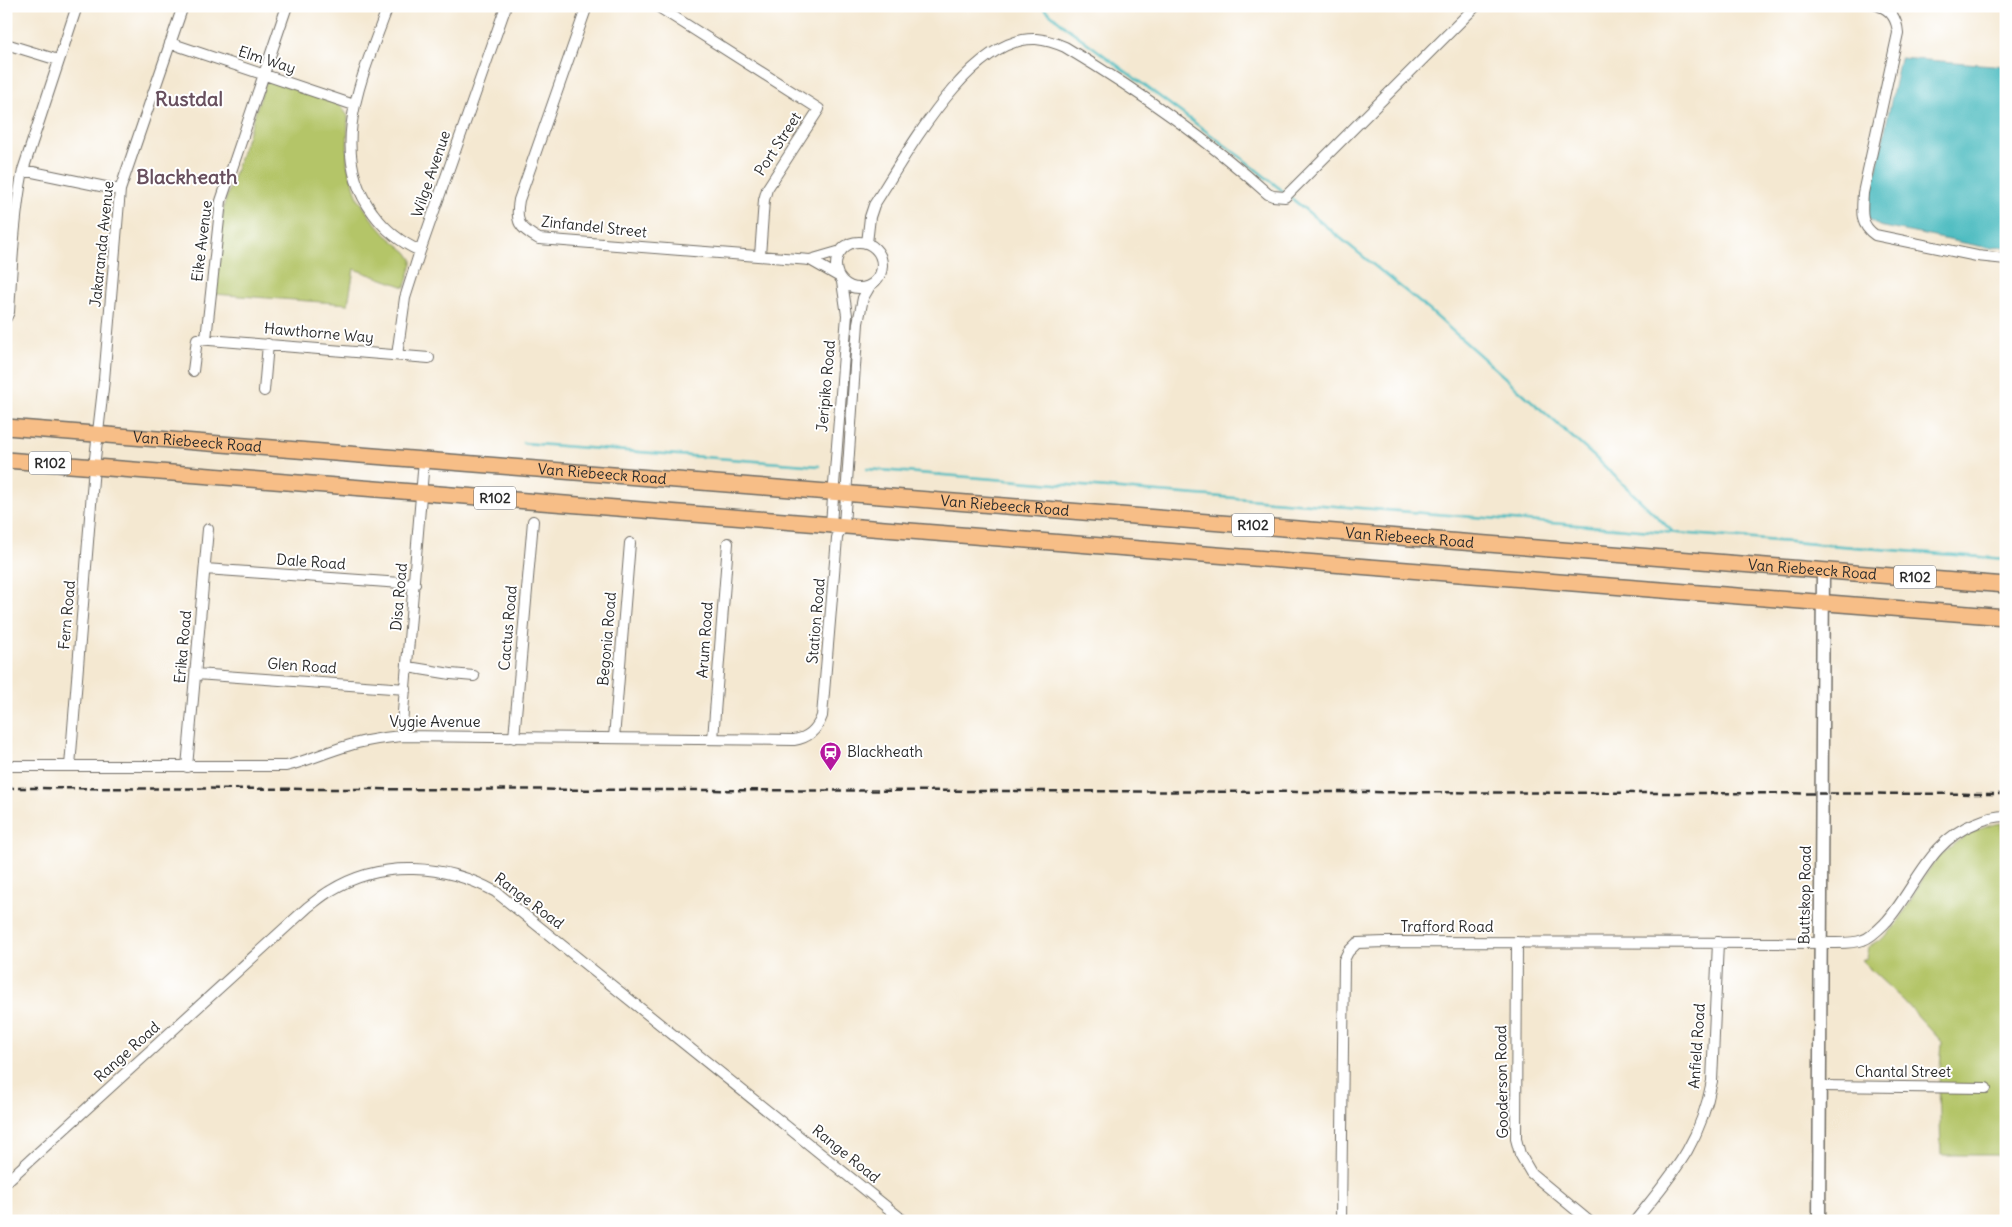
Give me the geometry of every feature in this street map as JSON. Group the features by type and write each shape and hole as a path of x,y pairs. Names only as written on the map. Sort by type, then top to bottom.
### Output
{"main road":[{"name":"Van Riebeeck Road","path":"6,427 2006,585"},
{"name":"Van Riebeeck Road","path":"6,460 422,492 837,527 2006,617"}],"street":[{"path":"6,318 9,312 13,252 23,170 77,6"},
{"name":"Jakaranda Avenue","path":"94,467 120,190 183,6"},
{"name":"Eike Avenue","path":"206,339 219,212 287,6"},
{"path":"388,6 354,105 350,151 354,178 360,193 381,224 394,237 420,251"},
{"name":"Wilge Avenue","path":"397,355 405,298 506,6"},
{"name":"Zinfandel Street","path":"587,6 519,200 516,216 525,232 539,239 810,260 841,251"},
{"name":"Port Street","path":"657,6 819,109 767,189 764,200 760,256"},
{"path":"867,243 870,217 874,205 953,87 985,58 1017,43 1034,39 1052,42 1083,57 1173,117 1236,165 1268,194 1285,197 1476,6"},
{"path":"1879,6 1886,8 1892,15 1896,21 1898,33 1863,193 1861,217 1864,225 1875,235 1976,256 2006,259"},
{"name":"Elm Way","path":"170,43 354,105"},
{"path":"6,44 58,60"},
{"path":"23,170 120,190"},
{"path":"852,243 867,243 877,250 883,266 880,276 870,286 855,289 840,279 836,263 841,251 852,243"},
{"name":"Zinfandel Street","path":"810,260 840,279"},
{"name":"Jeripiko Road","path":"840,279 847,315 840,493"},
{"name":"Jeripiko Road","path":"840,493 858,323 864,298 870,286"},
{"path":"193,371 196,340 206,339"},
{"name":"Hawthorne Way","path":"206,339 429,358"},
{"path":"264,391 268,344"},
{"name":"Disa Road","path":"401,736 424,460"},
{"name":"Fern Road","path":"70,766 94,467"},
{"name":"Station Road","path":"823,710 840,493"},
{"name":"Cactus Road","path":"514,738 533,521"},
{"name":"Erika Road","path":"187,767 208,529"},
{"name":"Begonia Road","path":"614,738 630,543"},
{"name":"Arum Road","path":"712,739 728,543"},
{"name":"Dale Road","path":"205,568 415,584"},
{"name":"Buttskop Road","path":"1820,1221 1823,570"},
{"path":"408,667 474,676"},
{"name":"Glen Road","path":"196,674 406,689"},
{"name":"Vygie Avenue","path":"6,766 286,766 306,761 345,746 373,739 401,736 799,739 809,735 817,727 823,710"},
{"name":"Trafford Road","path":"1341,1221 1344,960 1348,952 1357,944 1857,942 1875,933 1892,915 1935,851 1955,833 1987,819 2006,816"},
{"name":"Range Road","path":"6,1182 308,907 330,891 357,878 390,870 425,869 462,876 496,892 904,1221"},
{"name":"Gooderson Road","path":"1517,942 1516,1140 1520,1154 1531,1173 1589,1221"},
{"name":"Anfield Road","path":"1635,1221 1688,1151 1701,1124 1708,1102 1712,1081 1718,942"},
{"name":"Chantal Street","path":"1820,1086 1986,1088"}],"green space":[{"path":"271,81 340,105 348,116 347,164 358,198 371,218 386,235 407,252 412,259 405,287 354,269 348,304 214,294 224,205 265,84"},
{"path":"2001,823 2002,885 2006,885 2006,1123 2003,1124 2002,1155 1941,1155 1939,1082 1942,1042 1903,1000 1861,961 1867,959 1869,947 1893,929 1924,877 1941,855 1974,831"}],"water":[{"path":"1900,58 2006,66 2006,247 1989,248 1879,226 1867,217"}],"waterway":[{"path":"1041,6 1284,192"},
{"path":"1291,198 1429,310 1598,460 1673,532"},
{"path":"523,443 819,466"},
{"path":"867,469 2006,559"}],"railway":[{"path":"6,788 2006,794"}],"place":[{"name":"Blackheath","path":"831,771"}],"district":[{"name":"Rustdal","path":"189,99"},
{"name":"Blackheath","path":"187,177"}]}
